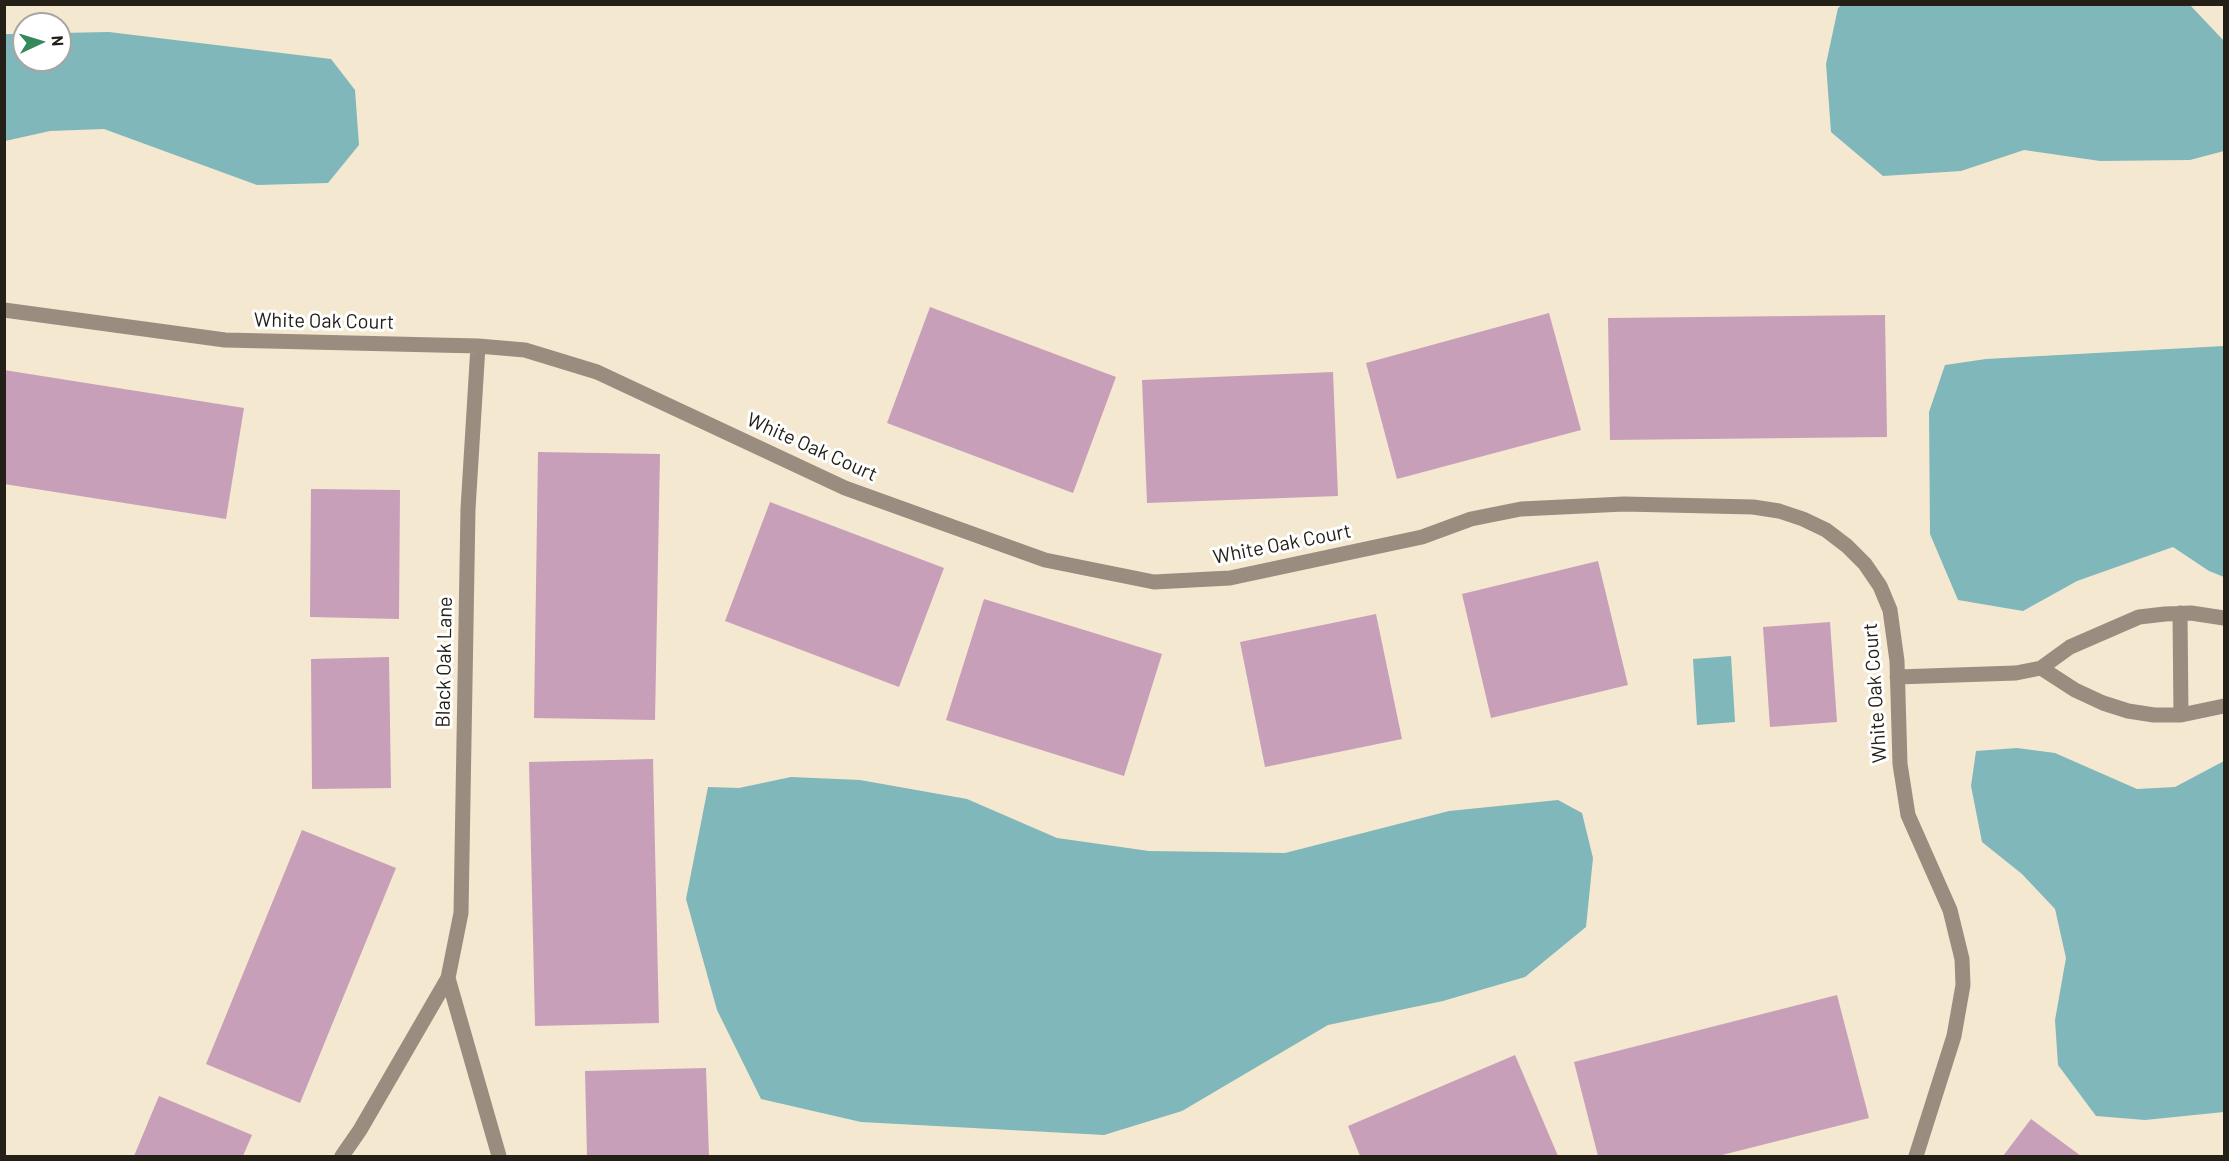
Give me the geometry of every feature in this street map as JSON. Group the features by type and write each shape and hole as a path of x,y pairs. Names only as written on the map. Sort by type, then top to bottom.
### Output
{"street":[{"name":"White Oak Court","path":"4,310 225,340 478,346 525,350 597,372 845,488 1045,560 1154,582 1230,578 1422,537 1471,519 1521,509 1624,504 1753,507 1779,511 1803,519 1827,530 1865,564 1880,586 1890,610 1895,635 1900,764 1908,816 1950,910 1962,959 1963,985 1954,1036 1917,1156"},
{"name":"Black Oak Lane","path":"342,1156 360,1130 448,978 461,913 468,509 478,346"},
{"path":"1897,677 2016,673 2041,668 2070,647 2139,617 2181,613 2224,618"},
{"path":"2181,613 2181,715"},
{"path":"2041,668 2075,690 2103,703 2137,712 2154,715 2181,715 2224,706"},
{"name":"Black Oak Lane","path":"448,978 499,1156"}],"water":[{"path":"1842,5 2190,5 2224,41 2224,151 2190,160 2100,161 2024,150 1961,171 1883,176 1831,132 1826,64 1838,8"},
{"path":"109,32 331,59 355,90 359,145 328,183 257,185 104,129 50,131 5,141 5,34 12,34 12,72 72,72 72,33"},
{"path":"2224,346 2224,577 2209,571 2173,547 2077,581 2023,611 1958,600 1930,534 1929,412 1945,365 1986,359"},
{"path":"1731,656 1735,722 1697,725 1693,659"},
{"path":"2017,748 2055,753 2137,789 2175,787 2224,761 2224,1112 2145,1120 2096,1116 2058,1065 2055,1020 2066,958 2055,909 2022,874 1982,842 1971,786 1976,751"},
{"path":"791,777 860,780 967,799 1057,838 1149,851 1285,853 1449,811 1558,800 1582,813 1593,858 1586,927 1525,977 1443,1001 1328,1025 1182,1111 1104,1135 861,1122 761,1099 717,1010 686,899 708,787 739,788"}],"building":[{"path":"930,307 1116,377 1073,493 887,423"},
{"path":"1549,313 1581,430 1397,479 1366,363"},
{"path":"1885,315 1887,437 1610,440 1608,318"},
{"path":"4,370 244,408 226,519 4,484"},
{"path":"1333,372 1338,496 1147,503 1142,380"},
{"path":"538,452 660,454 655,720 534,718"},
{"path":"311,489 400,490 399,619 310,617"},
{"path":"770,502 944,568 899,687 725,621"},
{"path":"1598,561 1628,685 1491,718 1462,594"},
{"path":"984,599 1162,654 1124,776 946,720"},
{"path":"1376,614 1402,739 1265,767 1240,642"},
{"path":"1830,622 1837,722 1770,727 1763,627"},
{"path":"389,657 391,788 312,789 311,659"},
{"path":"653,759 659,1023 535,1026 529,762"},
{"path":"302,830 396,868 300,1103 206,1064"},
{"path":"1837,995 1869,1118 1718,1156 1598,1156 1574,1062"},
{"path":"1515,1055 1558,1156 1360,1156 1348,1126"},
{"path":"706,1068 709,1156 587,1156 585,1071"},
{"path":"159,1096 252,1135 243,1156 134,1156"},
{"path":"2031,1119 2081,1156 2003,1156"}]}
